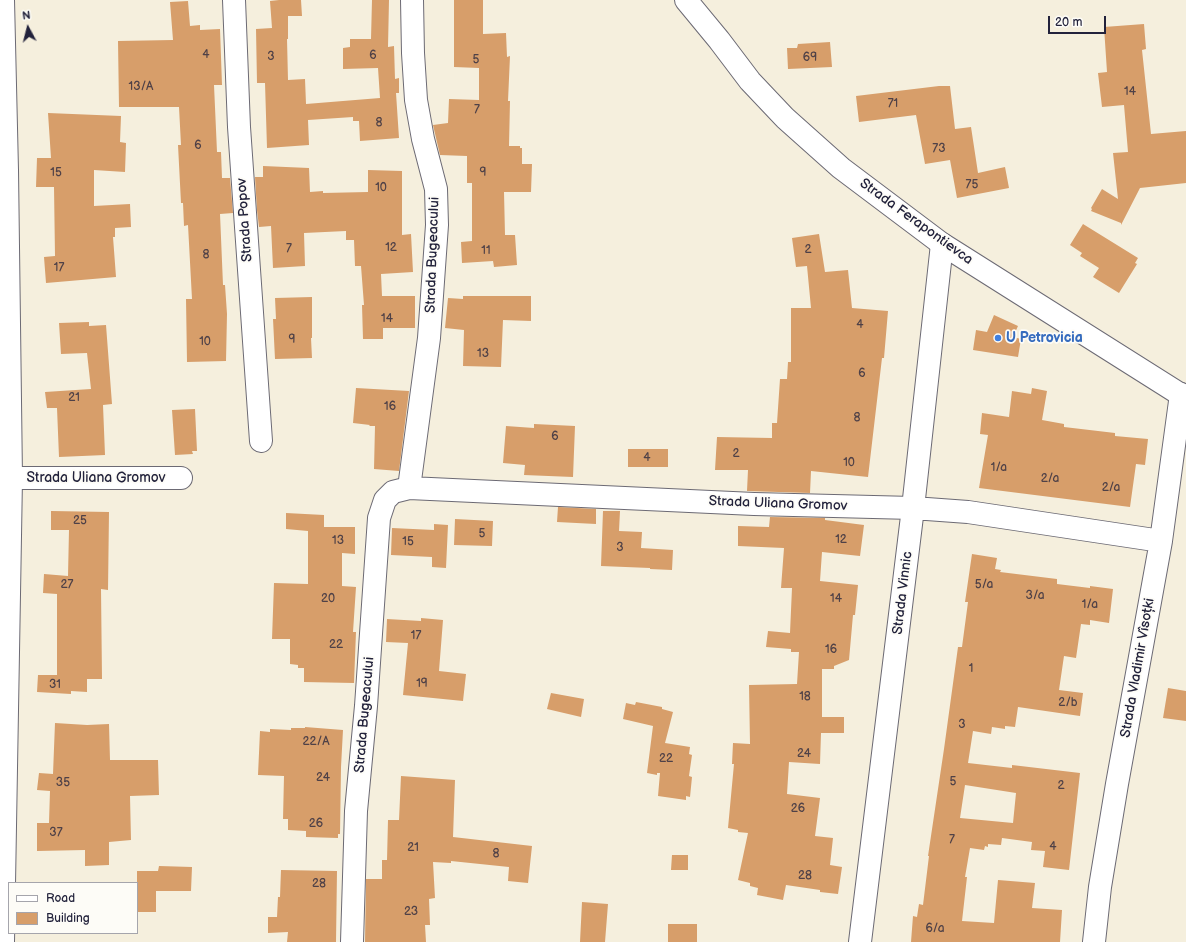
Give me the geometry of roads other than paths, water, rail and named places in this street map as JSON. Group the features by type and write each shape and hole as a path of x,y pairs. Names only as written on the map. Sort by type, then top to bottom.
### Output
{"street":[{"path":"2,0 7,170 11,478 3,942"},
{"name":"Strada Popov","path":"234,0 239,127 261,441"},
{"name":"Strada Bugeacului","path":"352,942 356,811 366,706 379,518 384,500 401,490 429,338 437,226 436,189 416,100 412,0"},
{"name":"Strada Ferapontievca","path":"686,0 750,81 785,118 841,168 942,244 1184,396"},
{"name":"Strada Vinnic","path":"860,942 913,508 942,244"},
{"name":"Strada Vladimir Vîsoțki","path":"1094,942 1100,887 1113,806 1161,541 1184,396"},
{"name":"Strada Uliana Gromov","path":"11,478 181,478"},
{"name":"Strada Uliana Gromov","path":"401,490 746,504 913,508 968,512 1161,541"}],"place":[{"name":"U Petrovicia","path":"998,338"}]}
